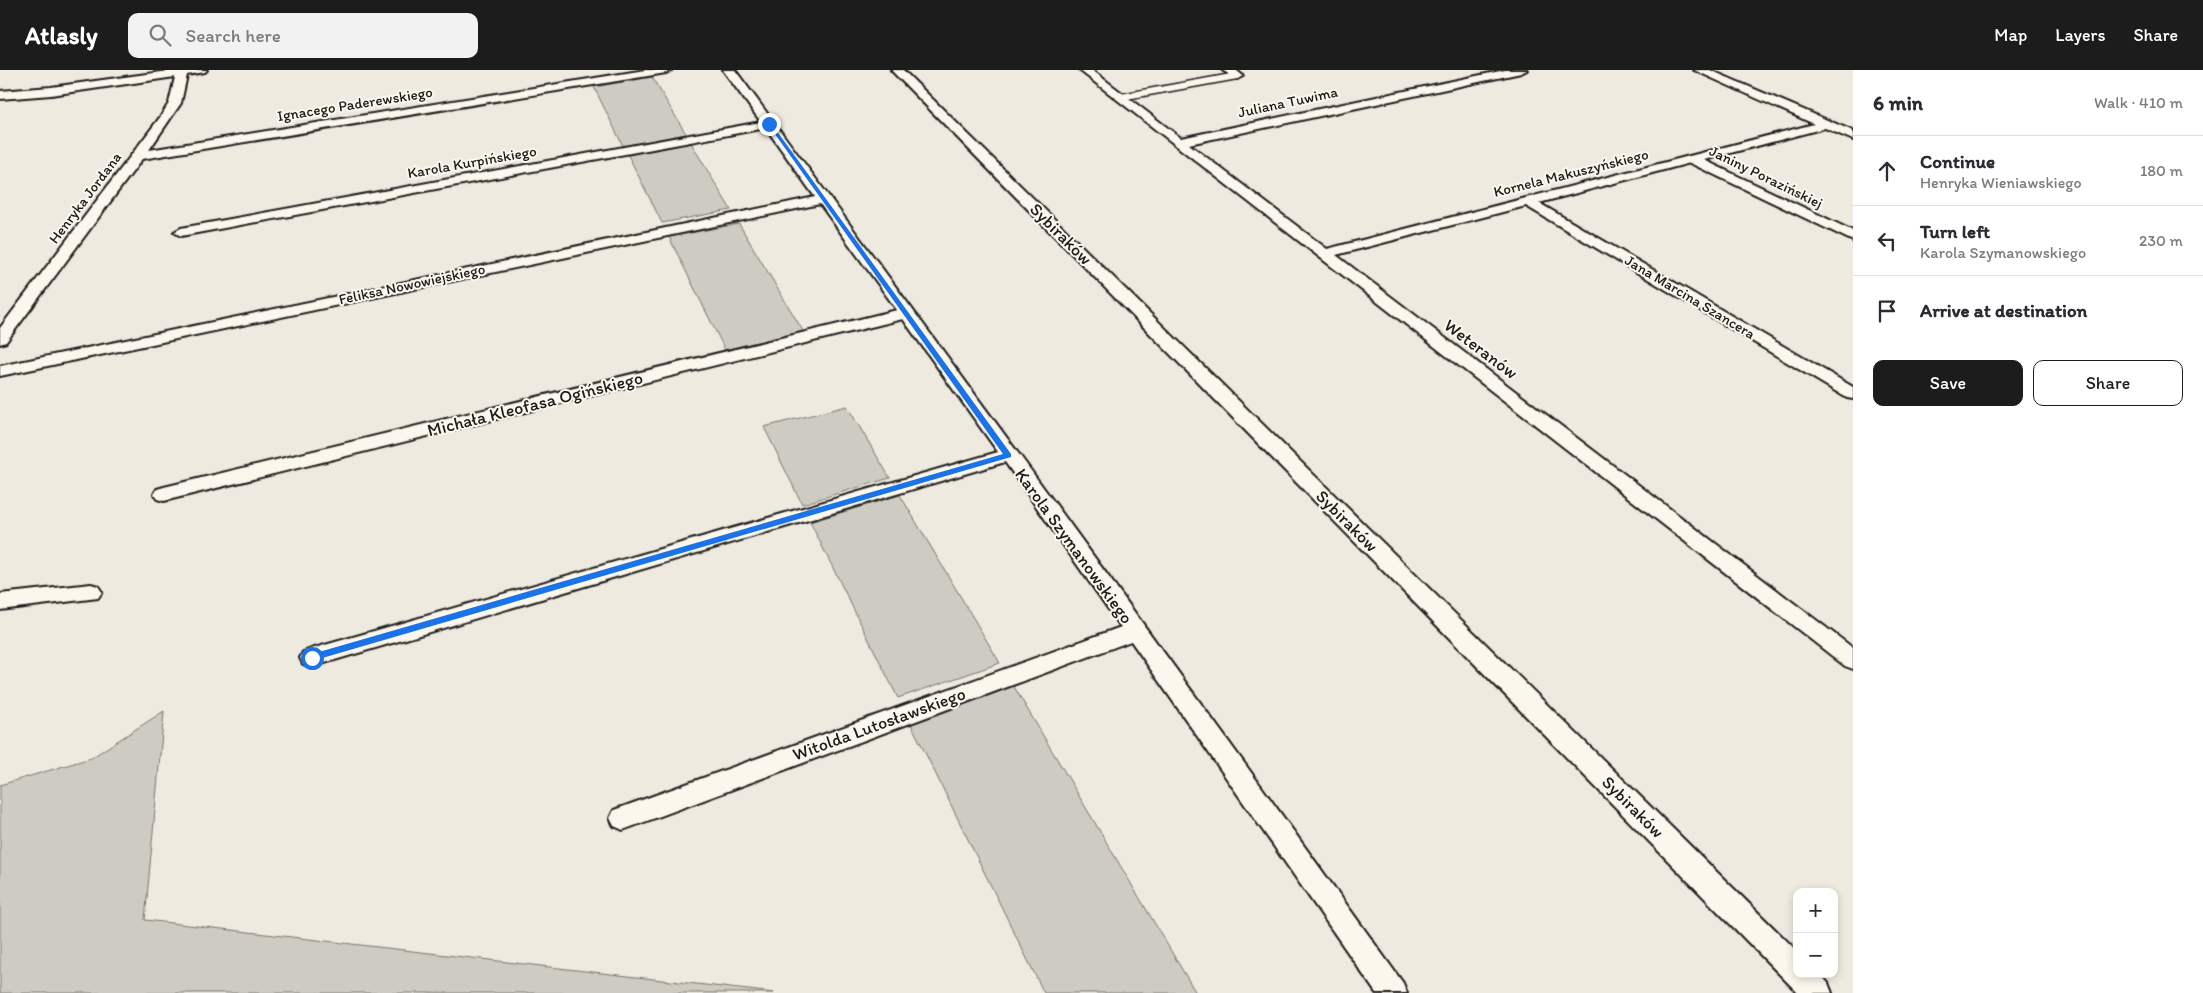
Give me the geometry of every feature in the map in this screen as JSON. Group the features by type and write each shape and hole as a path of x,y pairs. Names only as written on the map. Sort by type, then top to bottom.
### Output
{"street":[{"path":"0,96 182,71 202,70"},
{"name":"Ignacego Paderewskiego","path":"137,156 666,70"},
{"name":"Karola Szymanowskiego","path":"729,70 825,199 1242,779 1393,993"},
{"name":"Sybiraków","path":"897,70 1793,967"},
{"name":"Weteranów","path":"1085,70 1853,660"},
{"name":"Juliana Tuwima","path":"1180,142 1521,70"},
{"path":"1700,70 1853,136"},
{"name":"Henryka Jordana","path":"0,339 172,110 182,71"},
{"path":"0,110 14,95"},
{"name":"Karola Kurpińskiego","path":"181,232 769,124"},
{"name":"Kornela Makuszyńskiego","path":"1324,254 1827,124"},
{"name":"Janiny Porazińskiej","path":"1692,159 1853,237"},
{"name":"Feliksa Nowowiejskiego","path":"0,371 825,199"},
{"name":"Jana Marcina Szancera","path":"1527,201 1853,394"},
{"name":"Michała Kleofasa Ogińskiego","path":"164,494 906,313"},
{"path":"312,658 1008,456"},
{"path":"0,602 91,592"},
{"name":"Witolda Lutosławskiego","path":"623,818 1135,631"},
{"path":"1804,978 1818,993"}],"lane":[{"path":"1121,97 1232,73"}],"shaded area":[{"path":"652,77 686,134 623,146 594,87"},
{"path":"691,143 731,210 662,223 628,155"},
{"path":"739,224 803,331 725,350 669,237"},
{"path":"847,406 890,478 802,504 764,427"},
{"path":"900,495 1000,663 898,698 810,522"},
{"path":"1013,685 1196,993 1044,993 910,722"},
{"path":"164,711 145,920 774,993 0,993 0,785 91,758"}],"route":[{"path":"312,658 1008,456 819,190 769,124"}]}
